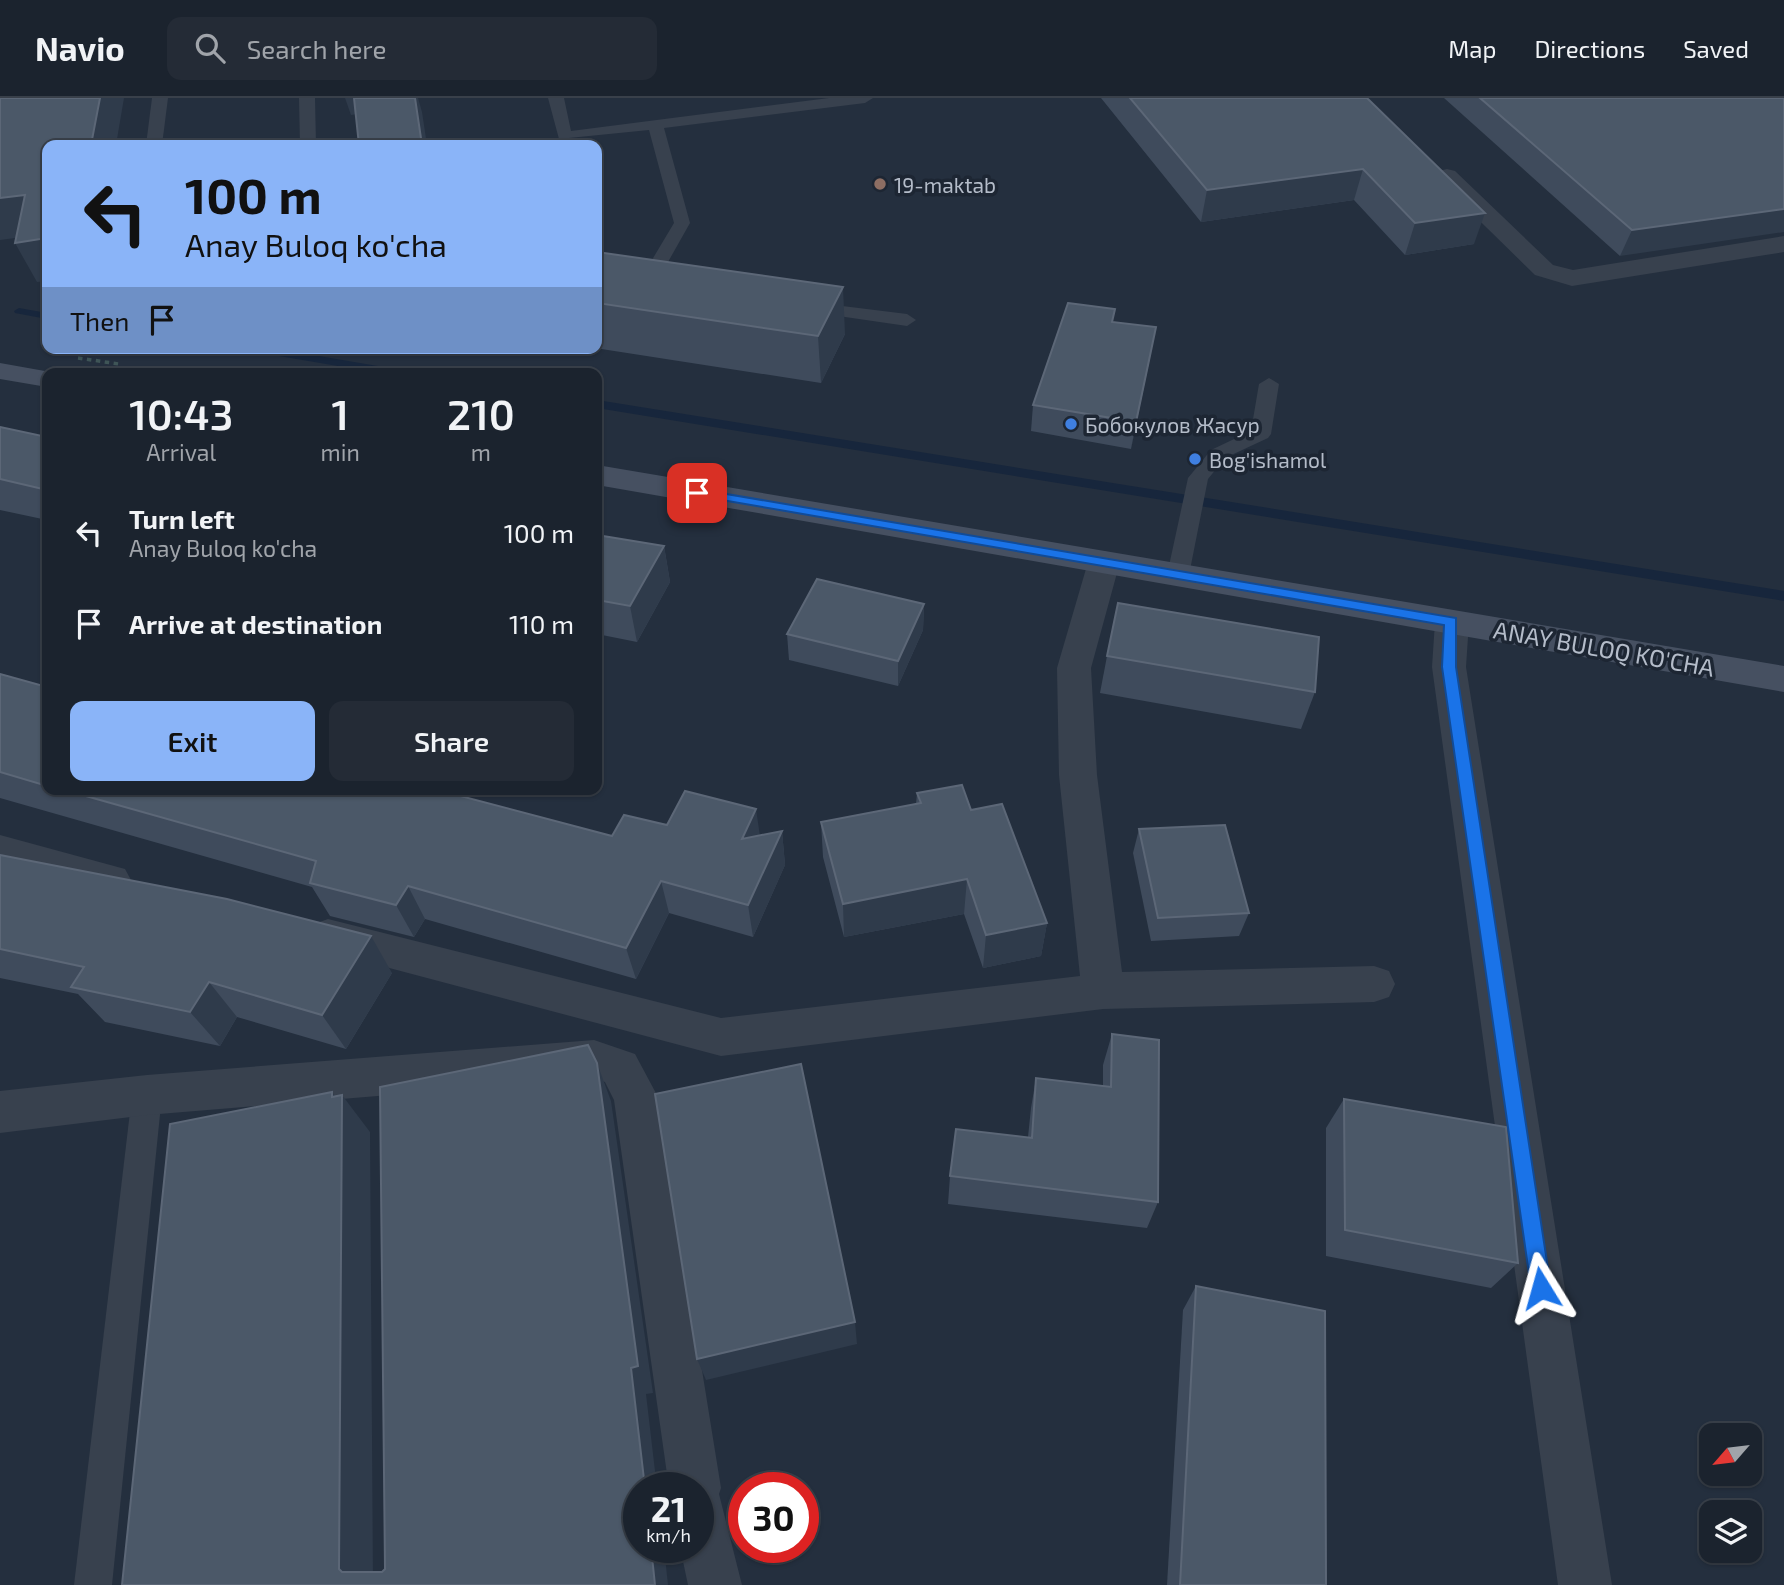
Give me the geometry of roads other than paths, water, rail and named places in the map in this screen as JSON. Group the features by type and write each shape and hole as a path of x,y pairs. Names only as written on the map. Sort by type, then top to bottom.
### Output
{"main road":[{"path":"0,371 42,378"},
{"name":"ANAY BULOQ KO'CHA","path":"602,476 1784,678"}],"street":[{"path":"1425,156 1544,271 1572,278 1784,244"},
{"path":"1103,991 1078,775 1074,668 1104,562"},
{"path":"1451,622 1449,667 1585,1585"},
{"path":"0,851 147,889"},
{"path":"294,927 721,1037 1103,991 1374,984"},
{"path":"0,1112 147,1095 387,1089 594,1059 620,1068 636,1097 693,1472"},
{"path":"710,1563 715,1585"}],"lane":[{"path":"155,140 160,98"},
{"path":"307,98 309,140"},
{"path":"556,98 565,136 656,127 865,98"},
{"path":"740,98 747,114"},
{"path":"647,285 682,223 656,127"},
{"path":"797,305 907,320"},
{"path":"1178,575 1198,478 1218,454 1261,434 1269,384"},
{"path":"93,1585 147,1095"}],"waterway":[{"path":"19,311 42,315"},
{"path":"286,354 371,368"},
{"path":"602,405 1784,596"}],"place":[{"name":"19-maktab","path":"880,184"},
{"name":"Бобокулов Жасур","path":"1071,424"},
{"name":"Bog'ishamol","path":"1195,459"}]}
